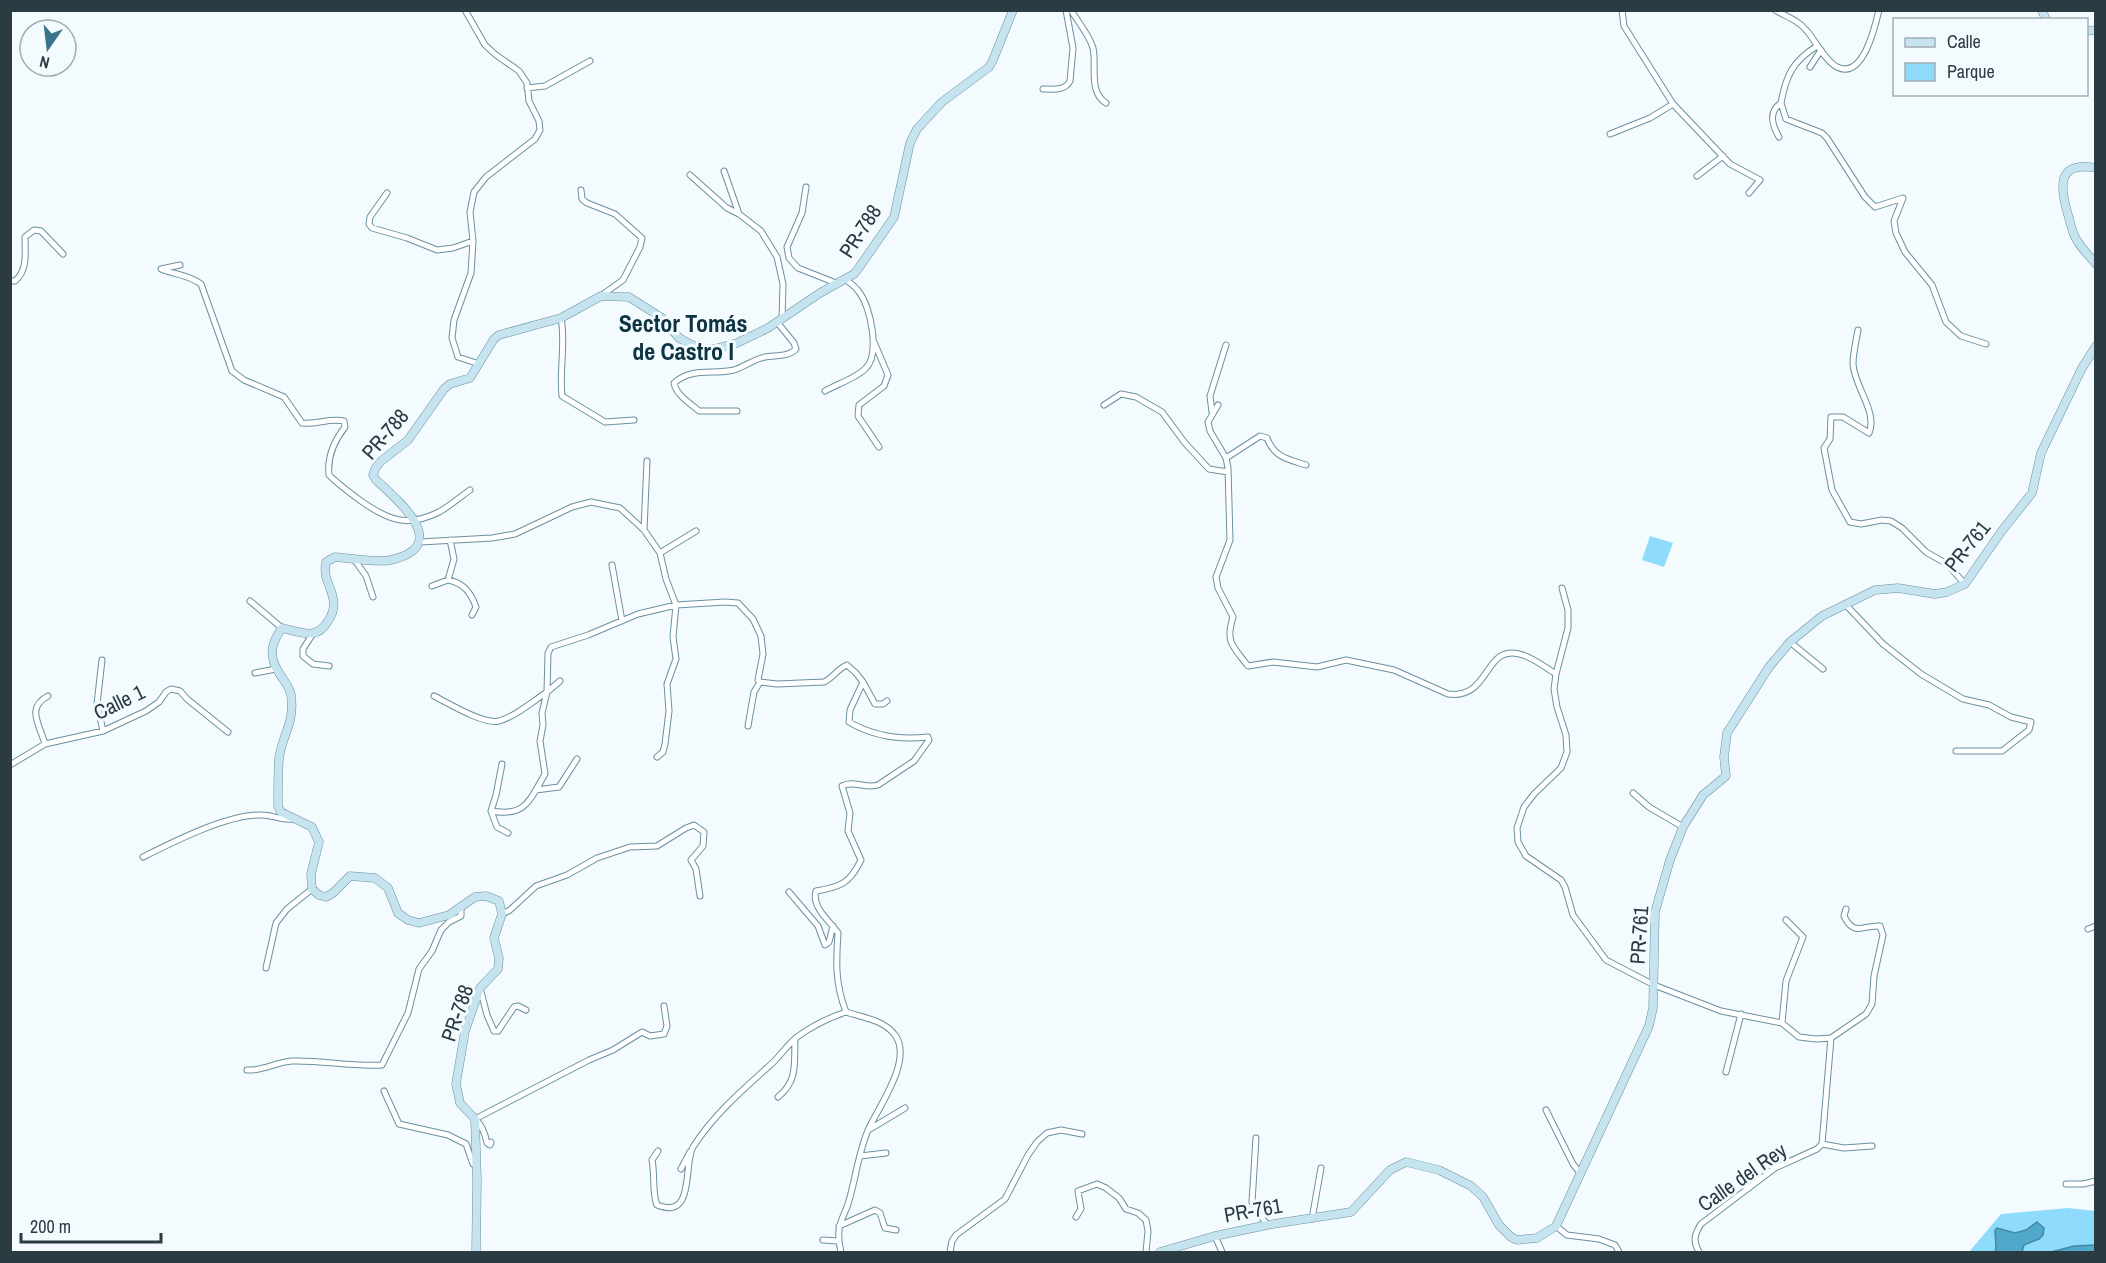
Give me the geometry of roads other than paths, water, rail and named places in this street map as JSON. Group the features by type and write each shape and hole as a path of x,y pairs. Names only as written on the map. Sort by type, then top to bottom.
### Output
{"street":[{"path":"465,10 485,45 519,71 527,88 529,101 539,121 540,130 535,139 486,177 474,192 470,212 473,241 471,273 454,320 452,338 458,357 479,364"},
{"name":"PR-788","path":"420,542 421,531 399,501 376,480 373,475 375,469 380,462 408,440 444,389 450,384 470,378 494,339 499,335 561,318 601,296 629,297 663,318 679,338 698,348 714,349 737,343 780,321 836,283 854,274 872,252 894,217 910,142 917,129 942,102 989,67 1013,10"},
{"path":"1043,88 1059,90 1070,81 1073,48 1066,10"},
{"path":"1071,10 1092,45 1095,62 1094,83 1101,100 1106,103"},
{"path":"1622,10 1624,26 1673,104 1730,164 1760,180 1749,193"},
{"path":"1775,10 1792,18 1806,30 1836,67 1847,69 1854,66 1871,42 1879,10"},
{"path":"1789,10 1792,18"},
{"path":"1810,67 1819,48"},
{"path":"1819,48 1802,55 1785,83 1781,103 1786,119 1827,138 1865,197 1875,207 1903,198 1894,221 1896,233 1905,252 1932,285 1946,322 1961,336 1986,344"},
{"path":"527,88 545,86 590,61"},
{"path":"1779,137 1773,127 1772,117 1777,105 1781,103"},
{"path":"1610,134 1650,118 1673,104"},
{"path":"1696,176 1723,156"},
{"path":"2096,168 2078,167 2069,170 2063,177 2062,196 2076,240 2096,264"},
{"path":"724,171 740,214"},
{"path":"690,175 727,208 740,214 761,231 777,257 783,284 780,321 796,349 792,353 762,358 734,370 682,375 674,383 679,394 699,411 737,411"},
{"path":"806,187 802,213 787,248 789,258 798,268 836,283"},
{"path":"581,190 582,200 615,214 642,238 640,248 623,280 601,296"},
{"path":"387,193 370,217 369,224 372,228 437,250 453,248 473,241"},
{"path":"10,280 15,281 22,275 25,263 25,237 34,230 40,231 63,254"},
{"path":"180,265 162,269 173,274 191,276 201,284 232,371 244,380 284,397 302,423 309,424 331,419 344,421 345,427 336,439 328,463 328,475 339,486 383,516 400,521 414,520 439,512 470,490"},
{"path":"845,279 859,291 866,304 874,341 888,375 884,386 859,405 858,416 879,447"},
{"path":"561,318 563,332 560,381 562,396 605,422 634,420"},
{"path":"1858,330 1853,365 1871,428 1869,434 1843,417 1831,417 1830,439 1824,448 1832,490 1850,522 1861,524 1882,520 1891,521 1902,528 1926,552 1947,564 1965,584"},
{"path":"825,391 865,370 872,361 874,341"},
{"path":"1212,412 1210,396 1226,345"},
{"name":"PR-761","path":"1160,1252 1180,1249 1215,1236 1267,1225 1351,1212 1390,1170 1406,1162 1439,1170 1471,1186 1483,1197 1499,1225 1517,1240 1537,1238 1556,1226 1649,1026 1653,1008 1655,912 1670,860 1683,827 1703,795 1726,776 1724,757 1727,733 1769,667 1790,642 1822,616 1875,590 1898,588 1935,594 1947,592 1965,584 2001,532 2032,493 2041,453 2082,368 2096,346"},
{"path":"1104,405 1121,394 1136,397 1162,412 1185,443 1209,469 1228,472"},
{"path":"1218,405 1208,422 1210,431 1226,458 1230,540 1216,577 1218,588 1233,617 1228,633 1231,644 1248,666 1273,662 1317,667 1346,660 1394,670 1448,694 1456,695 1480,684 1495,658 1509,652 1524,655 1556,674"},
{"path":"1226,458 1260,436 1267,438 1275,453 1306,465"},
{"path":"644,530 647,461"},
{"path":"329,666 313,664 303,656 303,649 312,635 324,629 333,612 334,600 324,574 326,561 334,557 391,560 410,552 420,542 492,538 515,534 572,507 591,502 620,508 644,530 660,553 666,579 676,605 673,637 676,659 667,684 669,711 665,744 663,752 657,757"},
{"path":"660,553 696,531"},
{"path":"448,580 454,559 450,540"},
{"path":"354,559 366,576 373,597"},
{"path":"612,564 622,621"},
{"path":"432,586 448,580 460,582 472,596 476,608 472,615"},
{"path":"1562,588 1568,610 1568,628 1554,689 1566,735 1567,752 1561,768 1524,807 1517,828 1518,842 1526,856 1561,880 1574,915 1606,960 1654,984 1721,1011 1782,1023 1799,1036 1816,1039 1831,1038 1866,1014 1872,1004 1874,976 1883,935 1880,926 1858,930 1851,927 1844,916 1846,909"},
{"path":"250,601 282,628 312,635"},
{"path":"491,811 507,814 517,812 524,807 545,774 540,741 543,725 542,713 547,692 548,653 551,647 588,635 638,614 676,605 738,603 753,619 761,636 763,654 758,680 760,682 754,692 748,726"},
{"path":"1845,604 1883,644 1922,674 1963,699 1989,705 2011,717 2031,722 2029,730 2002,751 1956,751"},
{"path":"282,628 273,640 271,648 276,669 291,693 292,717 279,757 278,806 281,812 312,827 319,842 311,874 312,889 319,895 326,897 333,893 350,876 375,878 388,888 398,913 408,920 419,923 449,915 475,897 486,896 499,901 502,914 510,910 536,886 567,875 597,858 630,847 657,846 694,825 704,832 703,846 691,860 696,869 700,896"},
{"path":"1790,642 1823,669"},
{"path":"102,660 97,704 103,731"},
{"path":"760,682 777,684 824,682 830,679 839,668 847,665 863,682 874,704 883,704 887,701"},
{"path":"255,673 276,669"},
{"path":"434,696 480,718 497,722 515,713 560,681"},
{"path":"846,1012 838,992 836,964 838,933 818,906 815,895 816,891 833,888 845,882 854,874 861,860 848,831 850,813 842,786 849,783 872,787 878,785 914,761 929,740 928,737 909,739 883,735 849,722 850,710 863,682"},
{"name":"Calle 1","path":"10,765 45,744 103,731 146,711 159,702 171,688 180,691 228,732"},
{"path":"45,744 34,709 37,702 48,696"},
{"path":"536,790 560,787 577,759"},
{"path":"502,764 491,811 497,827 508,833"},
{"path":"1633,793 1649,807 1683,827"},
{"path":"144,857 183,837 236,819 262,815 284,821 295,818"},
{"path":"266,968 276,923 287,909 312,889"},
{"path":"789,891 818,926 825,945 829,942 833,926"},
{"path":"247,1070 258,1071 290,1061 363,1066 382,1065 408,1012 419,969 432,951 441,930 449,922 461,916 461,907"},
{"name":"PR-788","path":"475,1119 460,1103 456,1084 465,1031 480,988 498,969 499,958 494,938 502,914"},
{"path":"1782,1023 1786,981 1803,937 1786,921"},
{"path":"2088,929 2096,926"},
{"path":"480,988 494,1031 501,1028 514,1007 518,1006 526,1010"},
{"path":"475,1119 613,1050 642,1032 650,1036 664,1034 667,1026 664,1006"},
{"path":"681,1169 708,1125 723,1108 777,1059 795,1038 826,1018 846,1012 880,1022 895,1034 900,1046 900,1059 892,1086 868,1130 860,1156 848,1204 839,1226 838,1241 841,1252"},
{"path":"1726,1072 1741,1014"},
{"path":"778,1097 787,1090 793,1080 795,1038"},
{"path":"1831,1038 1822,1144 1844,1148 1872,1146"},
{"path":"384,1091 399,1124 448,1135 466,1144 472,1157 477,1179"},
{"path":"868,1130 905,1108"},
{"path":"1546,1110 1573,1164 1581,1174"},
{"path":"475,1119 486,1134 487,1143 489,1145 491,1142"},
{"path":"475,1119 476,1252"},
{"path":"950,1252 956,1235 1005,1199 1028,1155 1047,1133 1061,1130 1082,1134"},
{"path":"1256,1138 1252,1202 1267,1225"},
{"name":"Calle del Rey","path":"1699,1252 1695,1244 1695,1234 1701,1224 1775,1168 1817,1149 1822,1144"},
{"path":"658,1151 652,1160 655,1174 654,1199 657,1206 666,1209 676,1206 684,1196 690,1169 690,1151"},
{"path":"860,1156 886,1153"},
{"path":"1312,1219 1321,1168"},
{"path":"2066,1184 2096,1181"},
{"path":"1076,1217 1081,1209 1078,1191 1097,1184 1106,1188 1119,1198 1126,1209 1138,1213 1146,1220 1148,1231 1146,1252"},
{"path":"839,1226 875,1210 880,1213 885,1228 896,1230"},
{"path":"1556,1226 1567,1235 1599,1239 1615,1245 1619,1252"},
{"path":"1215,1236 1222,1252"},
{"path":"823,1240 838,1241"}],"district":[{"name":"Sector Tomás de Castro I","path":"683,337"}]}
